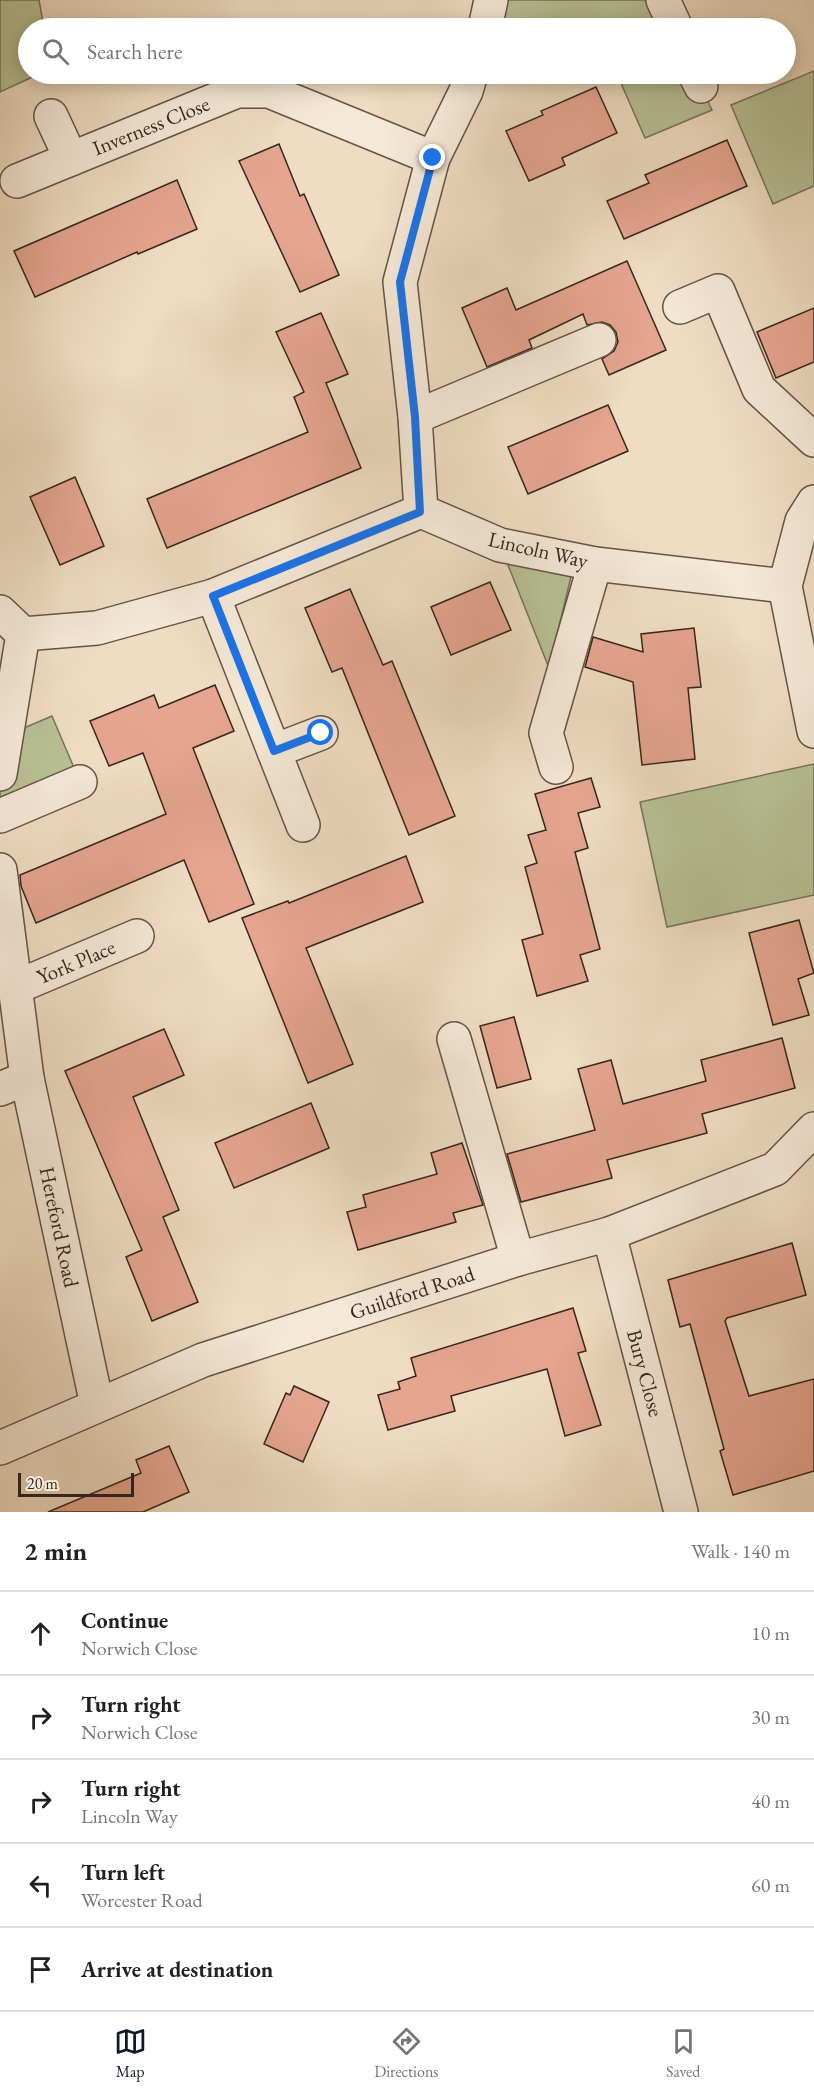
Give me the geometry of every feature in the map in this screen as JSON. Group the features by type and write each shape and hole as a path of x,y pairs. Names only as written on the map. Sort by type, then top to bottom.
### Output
{"street":[{"path":"487,18 491,0"},
{"path":"663,0 671,18"},
{"path":"0,774 12,623 97,628 213,596 420,512 415,417 400,282 433,158 468,84"},
{"name":"Inverness Close","path":"17,181 237,91 269,91 433,158"},
{"name":"Inverness Close","path":"51,116 71,159"},
{"path":"680,308 718,291 759,389 814,440"},
{"path":"415,417 599,340"},
{"path":"814,502 802,521 785,586 814,731"},
{"name":"Lincoln Way","path":"420,512 500,545 595,564 785,586"},
{"path":"556,767 546,733 595,564"},
{"path":"213,596 303,825"},
{"path":"274,751 321,733"},
{"path":"0,816 81,782"},
{"name":"Hereford Road","path":"0,870 14,988 14,1083 97,1405"},
{"name":"York Place","path":"14,988 137,936"},
{"path":"454,1039 518,1259"},
{"name":"Guildford Road","path":"0,1448 203,1360 518,1259 609,1234 775,1169 814,1129"},
{"name":"Bury Close","path":"609,1234 681,1512"}],"green space":[{"path":"0,0 39,0 42,18 18,18 18,84 0,92"},
{"path":"491,0 663,0 671,18 487,18"},
{"path":"814,71 814,186 773,204 731,105 782,84 796,84 796,78"},
{"path":"621,84 700,84 712,110 645,138"},
{"path":"500,545 575,560 549,668"},
{"path":"52,716 80,782 0,816 0,774 5,736"},
{"path":"814,764 814,895 667,927 640,802"}],"building":[{"path":"596,87 617,133 562,158 565,165 529,181 506,131 543,115 541,111"},
{"path":"727,140 747,186 624,239 607,201 649,183 645,175"},
{"path":"279,144 300,196 304,194 339,275 300,292 239,161"},
{"path":"177,180 197,229 138,254 137,252 35,297 14,251"},
{"path":"627,261 666,350 609,375 602,359 614,351 618,342 616,332 610,325 602,322 587,325 583,314 529,340 532,348 487,367 462,308 507,288 516,310"},
{"path":"814,308 814,362 776,378 757,332"},
{"path":"321,313 348,374 326,383 361,468 167,548 147,499 308,432 294,397 304,392 276,332"},
{"path":"608,405 628,451 528,494 508,447"},
{"path":"75,477 104,546 60,565 30,497"},
{"path":"490,582 511,630 451,655 431,607"},
{"path":"350,589 383,665 392,661 455,816 409,835 342,668 332,672 305,608"},
{"path":"694,628 701,687 688,688 695,759 642,765 633,682 585,667 593,637 643,652 641,634"},
{"path":"215,685 234,731 193,748 254,904 209,922 184,860 36,923 21,886 20,875 166,814 143,753 109,766 90,721 154,695 159,708"},
{"path":"591,778 600,807 578,813 588,848 575,852 600,949 580,955 588,981 537,996 522,940 543,934 525,867 537,863 528,835 546,830 535,794"},
{"path":"406,856 423,902 306,948 353,1064 308,1083 242,918 288,901 289,903"},
{"path":"799,920 814,973 798,979 809,1015 773,1025 749,933"},
{"path":"514,1017 531,1079 497,1088 480,1026"},
{"path":"164,1029 184,1075 133,1097 179,1210 163,1217 198,1302 152,1321 126,1257 142,1250 65,1071"},
{"path":"782,1038 795,1088 702,1114 707,1133 607,1160 612,1178 521,1202 507,1154 595,1130 578,1069 611,1060 623,1104 706,1081 701,1060"},
{"path":"311,1103 329,1148 234,1188 215,1143"},
{"path":"462,1143 483,1205 453,1213 456,1222 358,1250 347,1212 366,1207 363,1195 437,1174 431,1153"},
{"path":"792,1243 806,1295 727,1318 725,1321 749,1396 814,1379 814,1471 733,1495 720,1451 724,1449 690,1324 680,1327 668,1280"},
{"path":"573,1308 586,1351 578,1353 601,1425 565,1436 547,1369 451,1396 455,1411 388,1430 378,1395 400,1389 398,1382 416,1376 411,1358"},
{"path":"294,1386 329,1402 303,1462 264,1444 286,1393 290,1395"},
{"path":"169,1446 189,1492 143,1512 48,1512 141,1473 136,1460"}],"route":[{"path":"321,733 274,751 213,596 420,512 415,417 400,282 433,158"}]}
